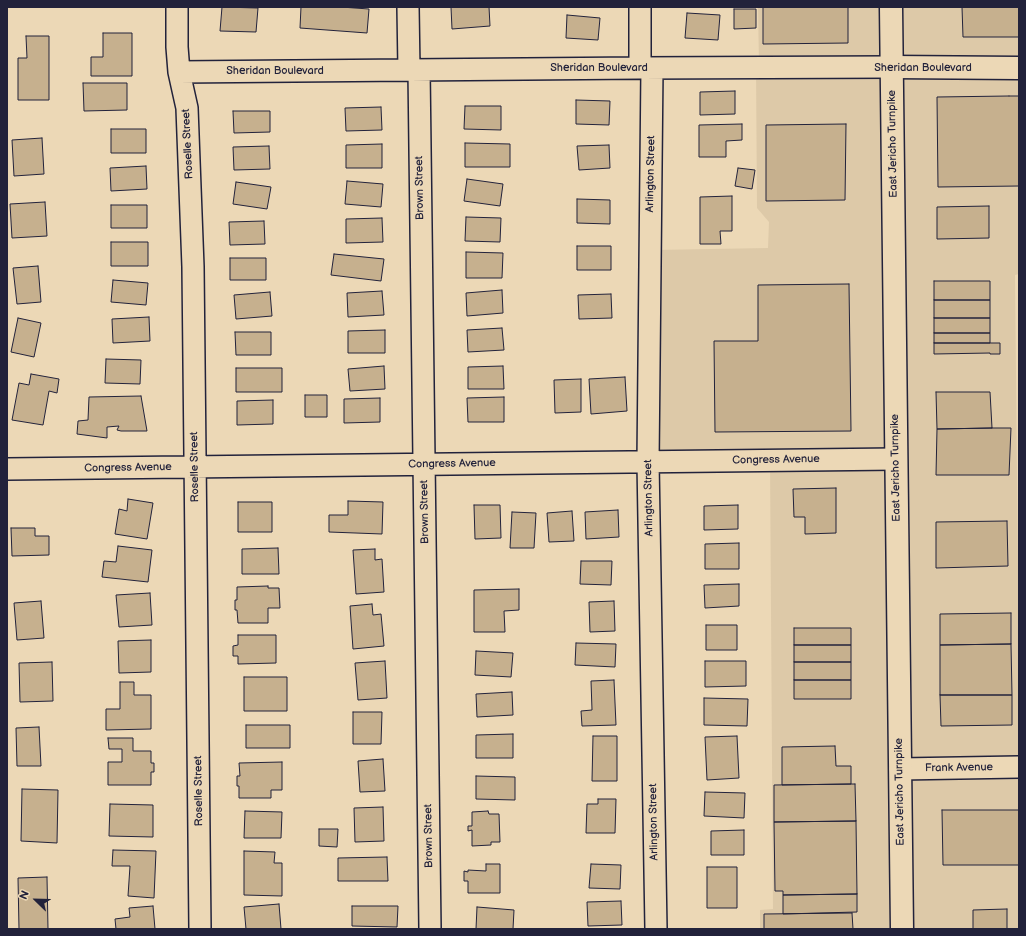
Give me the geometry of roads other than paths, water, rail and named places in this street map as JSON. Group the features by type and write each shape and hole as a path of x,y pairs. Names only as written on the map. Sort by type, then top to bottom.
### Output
{"main road":[{"name":"East Jericho Turnpike","path":"892,7 902,929"},
{"name":"Sheridan Boulevard","path":"892,67 1019,68"}],"street":[{"name":"Roselle Street","path":"177,7 177,47 179,72 188,108 193,267 200,929"},
{"name":"Brown Street","path":"408,7 414,70 424,464 430,929"},
{"name":"Arlington Street","path":"640,7 646,68 648,462 656,929"},
{"name":"Sheridan Boulevard","path":"179,72 892,67"},
{"name":"Congress Avenue","path":"7,469 896,459"},
{"name":"Frank Avenue","path":"900,769 1019,767"}]}
